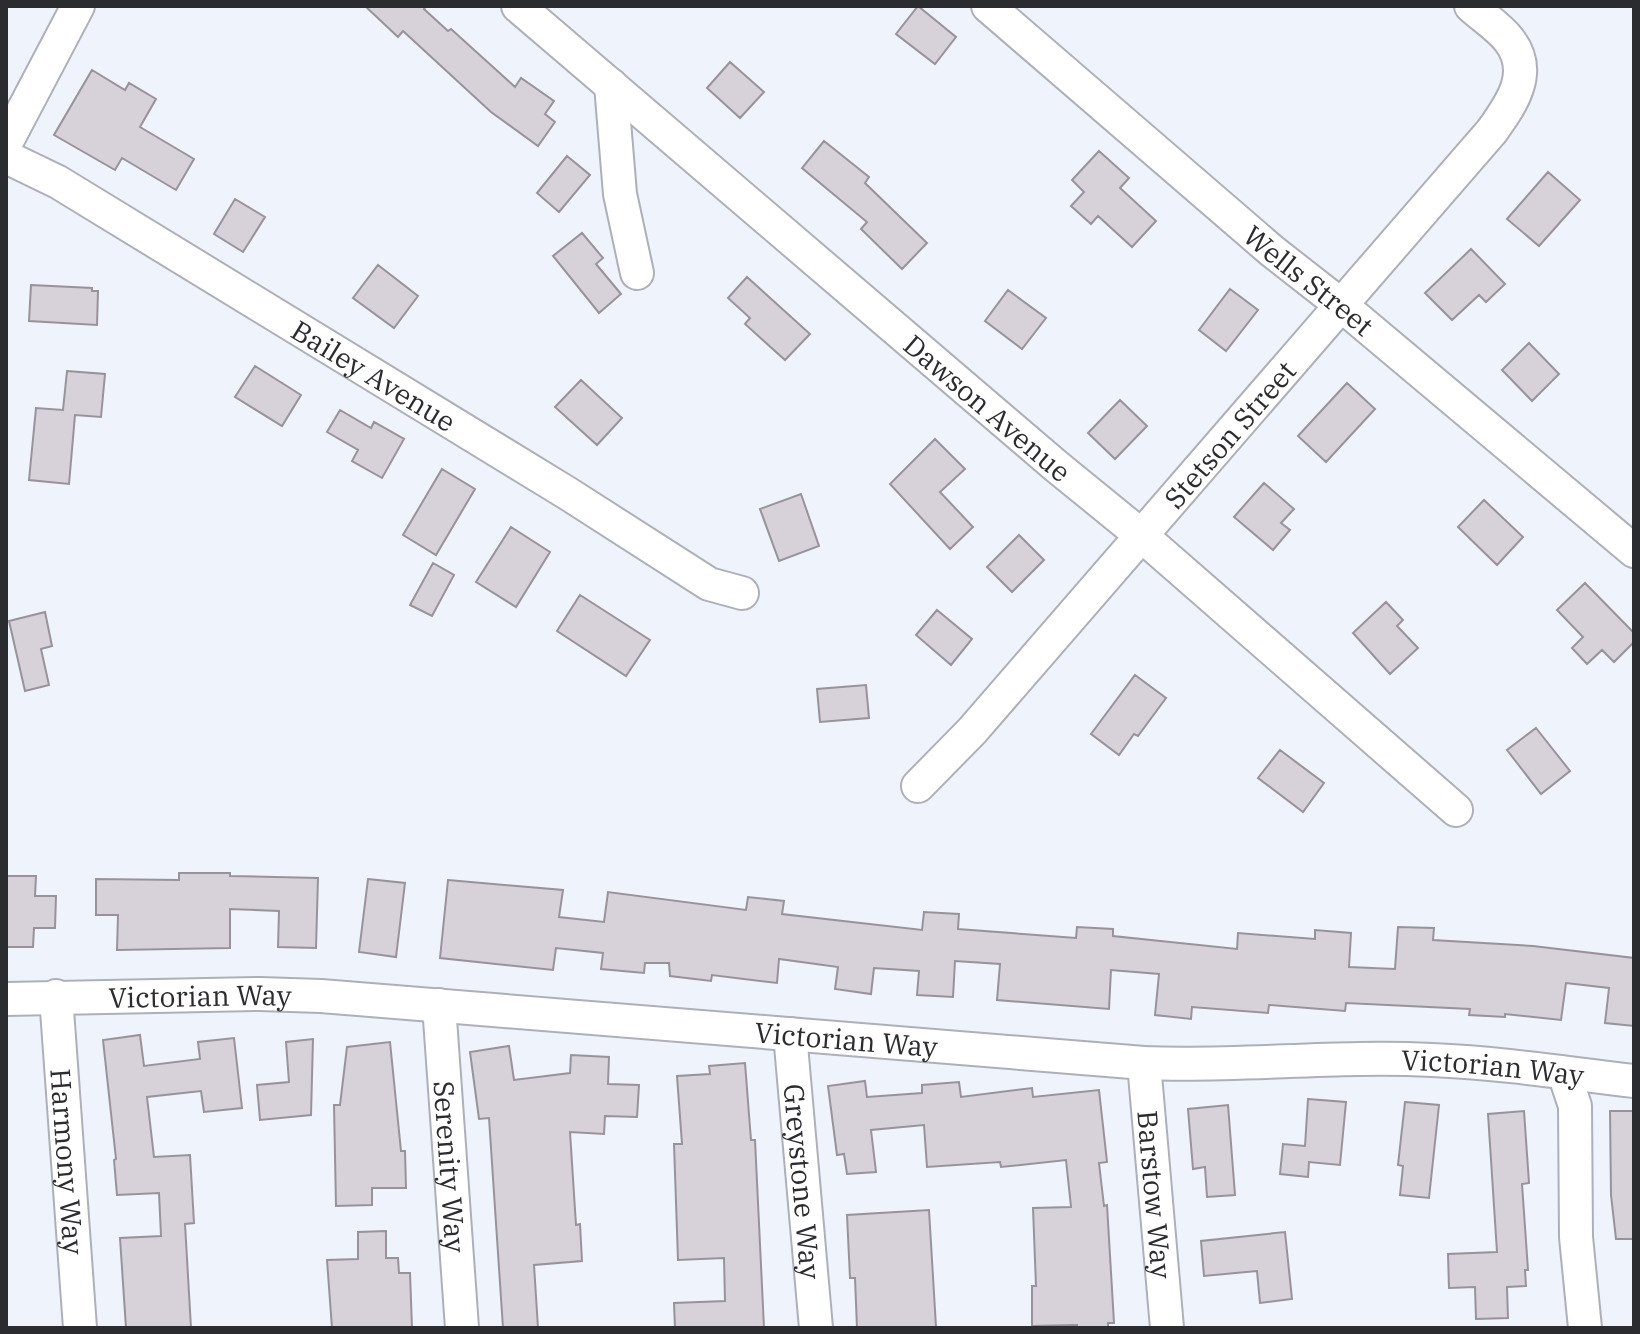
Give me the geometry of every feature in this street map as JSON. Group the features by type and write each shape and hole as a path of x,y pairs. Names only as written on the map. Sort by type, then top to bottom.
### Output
{"street":[{"path":"6,143 78,6"},
{"name":"Dawson Avenue","path":"518,6 1142,536 1456,810"},
{"name":"Wells Street","path":"988,6 1272,251 1341,305 1634,551"},
{"name":"Stetson Street","path":"918,786 972,731 1142,536 1492,131 1512,103 1522,71 1510,40 1471,6"},
{"path":"611,85 620,194 637,273"},
{"name":"Bailey Avenue","path":"6,157 58,182 709,584 742,593"},
{"name":"Victorian Way","path":"6,999 260,994 321,996 1144,1063 1199,1065 1431,1060 1634,1081"},
{"name":"Harmony Way","path":"56,996 80,1328"},
{"name":"Serenity Way","path":"439,1005 462,1328"},
{"name":"Greystone Way","path":"790,1034 816,1328"},
{"name":"Barstow Way","path":"1144,1063 1167,1328"},
{"path":"1564,1073 1575,1106 1576,1237 1585,1328"}],"building":[{"path":"365,6 426,6 424,9 448,31 451,29 515,87 521,78 554,101 545,114 555,122 538,146 491,112 403,31 398,37"},
{"path":"918,6 956,37 935,64 896,34"},
{"path":"730,62 764,92 740,118 707,88"},
{"path":"92,70 125,90 129,83 156,99 140,127 194,159 176,190 122,158 115,170 54,135"},
{"path":"824,141 869,177 865,183 927,243 902,269 861,229 867,222 802,168"},
{"path":"1099,151 1129,178 1120,188 1156,221 1132,247 1098,216 1091,224 1071,206 1084,192 1072,180"},
{"path":"567,156 590,175 559,212 537,193"},
{"path":"1548,172 1580,200 1539,246 1507,219"},
{"path":"235,199 265,217 243,252 214,234"},
{"path":"582,233 603,258 596,264 621,294 599,313 553,256"},
{"path":"1471,249 1505,284 1486,302 1479,295 1452,320 1425,293"},
{"path":"378,265 418,296 394,328 353,298"},
{"path":"747,277 810,334 785,360 745,324 750,318 728,298"},
{"path":"31,285 92,288 92,291 98,291 97,325 29,321"},
{"path":"1230,289 1258,310 1226,351 1199,330"},
{"path":"1008,290 1046,318 1022,349 985,321"},
{"path":"1529,343 1559,374 1532,401 1502,370"},
{"path":"255,366 301,395 282,426 235,397"},
{"path":"67,371 105,374 101,417 75,415 69,484 29,480 36,408 63,410"},
{"path":"581,380 622,418 597,445 555,407"},
{"path":"1347,383 1375,409 1326,462 1298,436"},
{"path":"1120,400 1147,426 1115,459 1088,433"},
{"path":"340,410 371,428 374,422 404,439 382,478 352,461 358,450 327,432"},
{"path":"935,439 965,469 940,492 973,527 950,549 890,484"},
{"path":"442,469 475,489 436,555 403,535"},
{"path":"1264,483 1294,509 1281,523 1290,530 1273,550 1234,517"},
{"path":"801,494 819,546 779,561 760,509"},
{"path":"1484,500 1523,537 1497,565 1458,527"},
{"path":"511,527 550,552 516,607 476,582"},
{"path":"1019,535 1044,560 1012,592 987,567"},
{"path":"433,563 454,575 432,616 410,605"},
{"path":"1585,583 1634,633 1634,642 1614,662 1602,650 1587,664 1572,648 1583,637 1557,610"},
{"path":"580,595 650,640 626,676 557,631"},
{"path":"1386,602 1403,620 1397,626 1418,648 1390,674 1353,633"},
{"path":"937,610 972,639 951,665 916,635"},
{"path":"45,612 52,646 41,649 49,685 25,691 9,621"},
{"path":"1135,675 1166,698 1138,736 1134,734 1119,755 1091,734"},
{"path":"866,685 869,718 820,722 817,689"},
{"path":"1536,728 1570,771 1541,794 1507,750"},
{"path":"1280,750 1324,783 1303,812 1258,778"},
{"path":"179,873 318,878 316,948 278,947 279,911 230,909 230,948 117,950 118,915 96,915 96,879 179,880"},
{"path":"6,876 36,876 35,896 56,896 55,928 34,928 33,947 6,947"},
{"path":"368,879 405,883 396,957 359,952"},
{"path":"448,880 563,890 559,917 604,922 608,892 746,910 748,897 784,901 782,914 922,930 924,912 959,914 958,929 1076,938 1077,927 1113,929 1113,936 1237,949 1238,933 1315,939 1315,930 1351,933 1349,967 1395,969 1398,927 1434,928 1433,940 1533,946 1634,958 1634,1026 1605,1023 1609,988 1566,983 1561,1020 1505,1014 1505,1017 1469,1015 1470,1009 1346,1003 1345,1011 1269,1005 1268,1013 1192,1007 1191,1019 1155,1015 1159,974 1111,970 1109,1009 997,1000 1000,964 955,961 953,997 917,995 919,971 874,968 871,994 835,989 838,967 779,959 777,983 712,975 711,981 670,976 669,963 645,963 644,973 601,969 603,953 556,948 553,970 440,958"},
{"path":"140,1035 144,1066 200,1059 198,1042 234,1038 242,1108 204,1112 201,1091 147,1097 154,1157 190,1155 194,1223 185,1224 191,1328 126,1328 120,1238 161,1236 159,1193 117,1195 103,1040"},
{"path":"313,1039 311,1115 260,1120 257,1085 289,1082 286,1042"},
{"path":"390,1042 401,1151 405,1151 406,1188 372,1188 372,1205 336,1206 334,1105 340,1105 347,1047"},
{"path":"509,1046 514,1080 570,1073 571,1055 609,1057 608,1084 639,1085 637,1117 605,1116 604,1134 570,1132 576,1225 580,1224 582,1261 534,1265 538,1328 503,1328 489,1118 479,1119 470,1052"},
{"path":"745,1063 751,1140 755,1140 764,1328 675,1328 674,1303 725,1301 724,1258 678,1260 674,1144 682,1144 677,1076 710,1074 709,1066"},
{"path":"865,1081 867,1097 922,1093 922,1085 959,1082 961,1097 1032,1088 1033,1097 1099,1090 1107,1162 1099,1163 1104,1206 1107,1205 1114,1323 1108,1323 1108,1328 1032,1326 1032,1286 1036,1286 1033,1208 1071,1207 1066,1160 1001,1167 1000,1162 927,1167 924,1125 871,1130 876,1172 847,1174 844,1154 837,1155 828,1086"},
{"path":"1308,1099 1346,1102 1340,1165 1309,1162 1308,1177 1280,1174 1283,1144 1305,1146"},
{"path":"1405,1102 1439,1105 1429,1198 1400,1195 1403,1166 1398,1165"},
{"path":"1228,1105 1235,1195 1207,1197 1205,1167 1193,1169 1188,1109"},
{"path":"1524,1111 1529,1183 1522,1184 1528,1270 1525,1270 1526,1286 1507,1287 1508,1318 1476,1319 1475,1287 1449,1288 1448,1254 1497,1252 1488,1114"},
{"path":"1610,1111 1634,1111 1634,1239 1616,1239 1611,1195"},
{"path":"929,1210 936,1327 857,1328 855,1278 850,1278 847,1215"},
{"path":"386,1231 386,1258 398,1258 399,1273 410,1273 412,1328 332,1328 327,1260 358,1259 358,1232"},
{"path":"1285,1232 1292,1299 1260,1303 1257,1271 1204,1276 1201,1241"}]}
